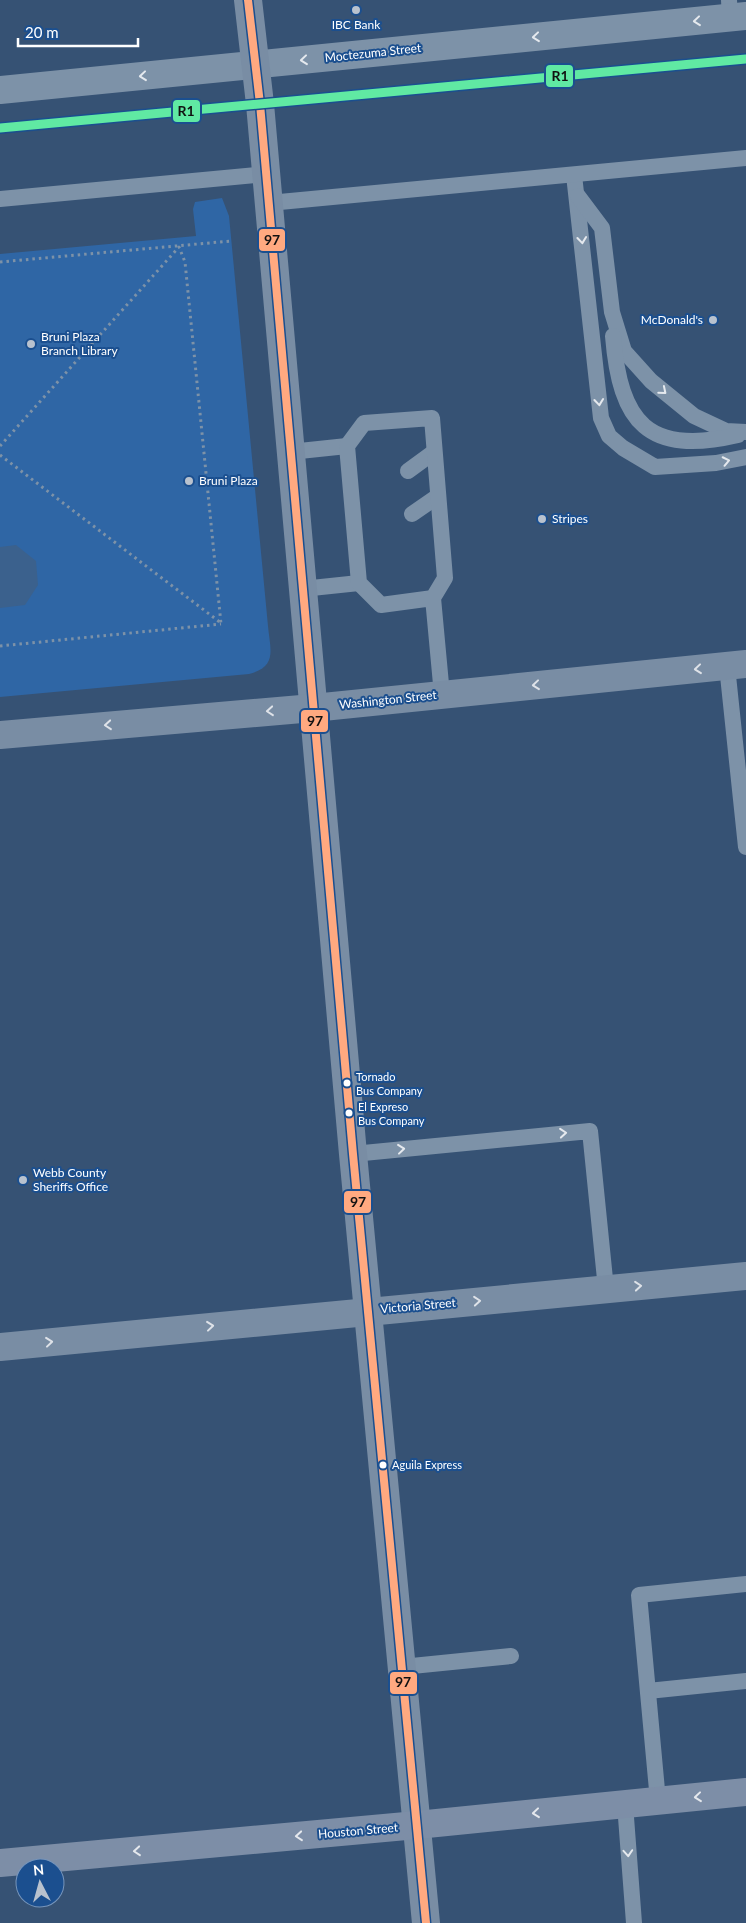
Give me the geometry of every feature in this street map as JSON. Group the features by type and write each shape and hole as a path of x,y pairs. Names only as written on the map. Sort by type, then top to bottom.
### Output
{"main road":[{"path":"248,0 266,174 353,1154 426,1923"},
{"name":"Washington Street","path":"0,735 313,708 736,665"},
{"name":"Victoria Street","path":"0,1347 746,1276"},
{"name":"Houston Street","path":"0,1863 417,1826 746,1792"}],"street":[{"name":"Moctezuma Street","path":"0,90 255,65 735,11"}],"lane":[{"path":"268,203 746,158"},
{"path":"0,199 266,174"},
{"path":"574,174 601,418 608,436 623,448 655,466 716,463 746,457"},
{"path":"576,194 602,228 612,312 617,378 624,400 639,423 657,434 684,441 701,442 746,433"},
{"path":"612,312 624,351 651,381 694,416 726,431 746,433"},
{"path":"290,452 346,446 364,424 432,418 445,578 433,598 442,695"},
{"path":"346,446 359,504 357,556 359,583 381,605 433,598"},
{"path":"408,471 434,452"},
{"path":"412,514 438,496"},
{"path":"357,556 371,546"},
{"path":"302,589 359,583"},
{"path":"736,665 746,847"},
{"path":"353,1154 590,1131 606,1288"},
{"path":"658,1801 638,1596 746,1584"},
{"path":"402,1666 511,1656"},
{"path":"648,1691 746,1680"},
{"path":"625,1804 634,1923"}],"path":[{"path":"0,262 231,241"},
{"path":"0,446 180,247 185,262 222,624"},
{"path":"0,455 222,624"},
{"path":"0,646 222,624"}],"shaded area":[{"name":"Bruni Plaza","path":"222,198 229,216 271,649 268,662 258,671 249,674 0,697 0,254 196,236 193,209 195,202"},
{"path":"16,545 36,561 38,585 25,605 0,608 0,547"}],"transit line":[{"name":"97","path":"248,0 260,104 353,1154 426,1923"},
{"name":"R1","path":"0,128 746,59"}],"place":[{"name":"IBC Bank","path":"356,10"},
{"name":"McDonald's","path":"713,320"},
{"name":"Bruni Plaza Branch Library","path":"31,344"},
{"name":"Bruni Plaza","path":"189,481"},
{"name":"Stripes","path":"542,519"},
{"name":"Tornado Bus Company","path":"347,1083"},
{"name":"El Expreso Bus Company","path":"349,1113"},
{"name":"Webb County Sheriffs Office","path":"23,1180"},
{"name":"Aguila Express","path":"383,1465"}]}
